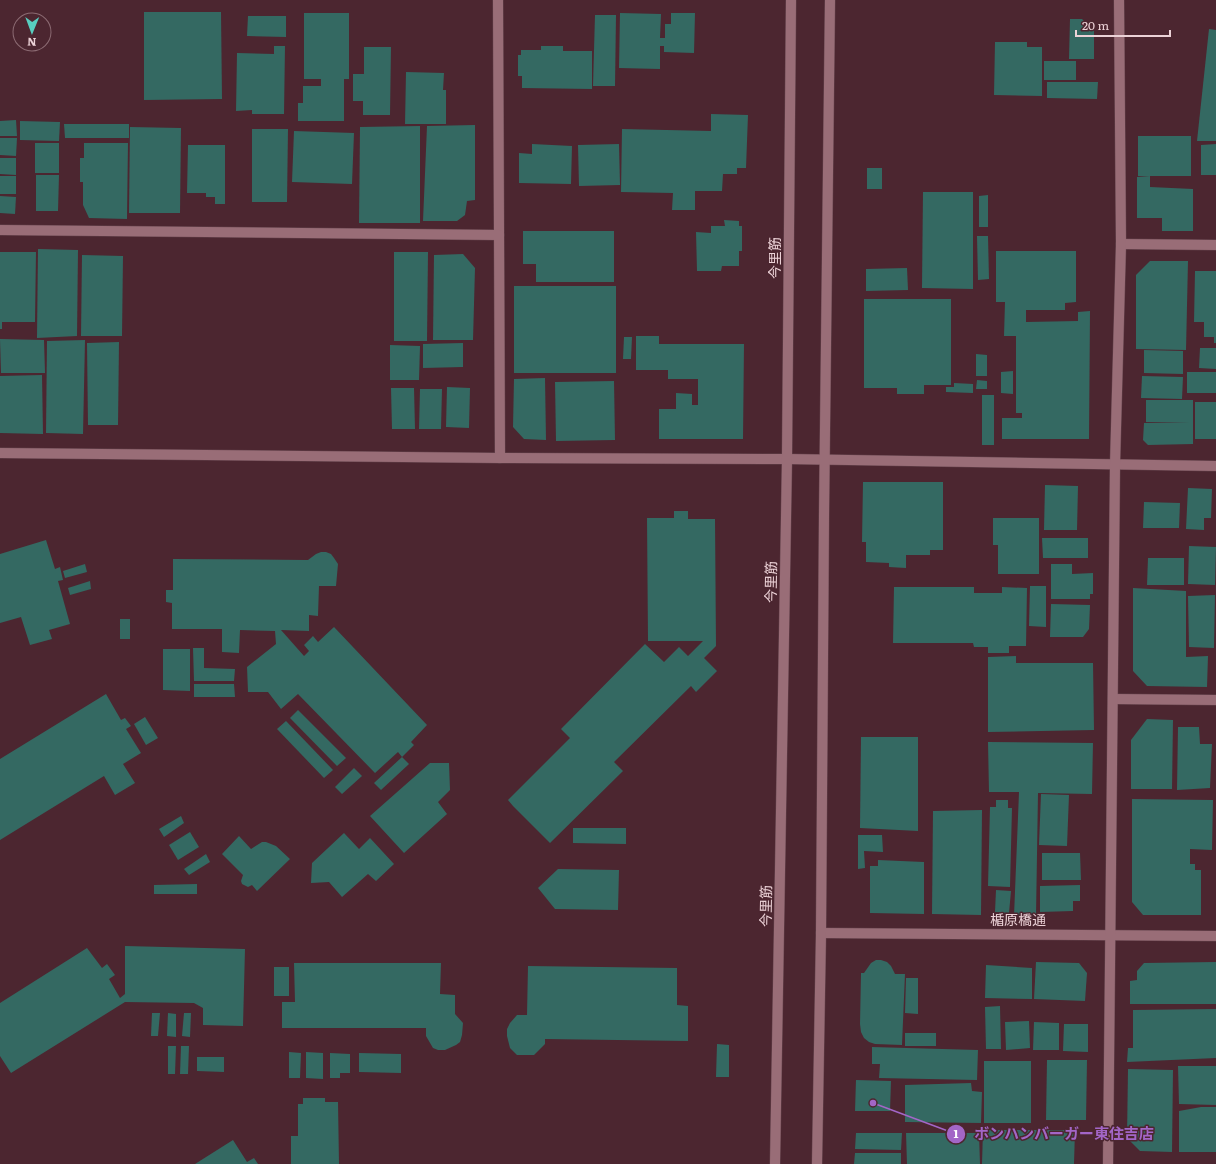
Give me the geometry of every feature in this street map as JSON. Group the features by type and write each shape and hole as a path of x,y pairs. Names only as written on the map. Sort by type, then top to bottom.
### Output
{"street":[{"path":"498,0 500,458"},
{"name":"今里筋","path":"775,1164 787,459 791,0"},
{"path":"817,1164 821,933 824,460 830,0"},
{"path":"1108,1164 1114,700 1115,465 1121,244 1119,0"},
{"path":"0,230 499,235"},
{"path":"1121,244 1216,245"},
{"path":"0,453 787,459 1216,466"},
{"path":"1114,700 1216,700"},
{"name":"楯原橋通","path":"821,933 1216,936"}],"building":[{"path":"144,12 221,12 222,99 144,100"},
{"path":"304,13 349,13 349,79 344,79 344,121 298,121 298,103 303,103 303,86 321,86 321,79 304,79"},
{"path":"620,13 661,14 660,38 665,38 665,24 671,24 671,13 695,13 694,53 664,52 664,46 660,46 660,69 619,68"},
{"path":"595,15 616,15 615,86 593,86"},
{"path":"248,16 286,16 286,37 247,36"},
{"path":"1070,19 1082,19 1094,31 1094,59 1069,59"},
{"path":"1209,29 1216,30 1216,141 1197,141"},
{"path":"995,42 1027,42 1027,47 1042,47 1042,96 994,95"},
{"path":"274,46 285,46 284,114 252,114 252,110 236,111 237,53 274,54"},
{"path":"541,46 563,46 563,51 592,51 592,89 522,88 522,76 518,76 518,55 521,55 521,50 541,50"},
{"path":"364,47 391,47 390,115 363,115 363,101 353,101 353,74 364,74"},
{"path":"1044,61 1076,61 1076,80 1044,80"},
{"path":"406,72 444,73 443,90 446,90 446,124 405,124"},
{"path":"1047,82 1098,82 1097,99 1047,98"},
{"path":"711,114 748,115 746,168 737,168 737,174 723,174 722,191 695,191 695,210 672,210 673,193 621,192 622,129 711,131"},
{"path":"16,120 17,136 0,136 0,121"},
{"path":"20,121 60,122 59,141 20,140"},
{"path":"64,124 129,124 129,138 65,138"},
{"path":"475,125 475,200 467,201 465,215 457,221 423,221 427,126"},
{"path":"420,126 420,223 359,223 360,127"},
{"path":"130,127 181,128 180,213 129,213"},
{"path":"252,129 288,129 287,202 252,202"},
{"path":"294,131 354,133 352,184 292,182"},
{"path":"1138,136 1191,136 1191,176 1138,176"},
{"path":"0,138 17,138 16,156 0,155"},
{"path":"35,143 59,143 59,173 35,173"},
{"path":"84,143 128,143 127,219 89,218 83,205 83,182 80,182 80,158 84,158"},
{"path":"532,144 572,146 571,184 519,183 519,153 532,154"},
{"path":"619,144 620,185 579,186 578,145"},
{"path":"1216,144 1216,175 1201,175 1201,145"},
{"path":"188,145 225,145 225,204 215,204 215,197 206,197 206,193 187,193"},
{"path":"0,158 16,158 16,175 0,174"},
{"path":"867,168 882,168 882,189 867,189"},
{"path":"36,175 59,175 58,211 36,211"},
{"path":"0,176 16,176 16,194 0,194"},
{"path":"1150,176 1150,187 1193,189 1193,231 1162,231 1162,218 1137,218 1137,177"},
{"path":"923,192 973,192 973,289 922,288"},
{"path":"988,195 988,227 979,227 979,196"},
{"path":"0,196 16,197 15,214 0,213"},
{"path":"724,220 739,221 739,226 742,226 742,251 739,251 739,266 722,266 721,271 697,271 696,232 711,233 711,226 725,226"},
{"path":"523,231 614,231 614,282 536,282 536,264 523,264"},
{"path":"977,236 988,236 989,279 978,280"},
{"path":"38,249 78,250 77,336 37,338"},
{"path":"996,251 1076,251 1076,302 1065,303 1065,310 1026,310 1026,322 1078,321 1078,312 1090,311 1089,439 1002,439 1002,418 1022,418 1022,413 1016,413 1016,336 1004,336 1005,302 996,302"},
{"path":"0,252 36,252 35,322 2,322 2,329 0,329"},
{"path":"394,252 428,252 427,341 394,341"},
{"path":"463,254 475,268 473,340 433,340 434,255"},
{"path":"82,255 123,256 122,336 81,336"},
{"path":"1150,261 1188,261 1186,350 1136,349 1136,275"},
{"path":"907,268 908,290 866,291 866,269"},
{"path":"1195,271 1216,271 1216,343 1214,343 1214,337 1204,337 1204,322 1194,322"},
{"path":"514,286 616,286 616,373 514,373"},
{"path":"864,299 951,299 951,385 924,385 924,394 897,394 897,388 864,388"},
{"path":"636,336 659,336 659,344 744,344 743,439 659,439 659,409 676,409 676,393 692,394 692,405 698,405 698,379 668,379 668,370 636,370"},
{"path":"624,337 632,337 631,359 623,359"},
{"path":"0,339 44,340 45,373 1,373"},
{"path":"85,340 83,434 46,433 47,341"},
{"path":"119,342 118,425 88,425 87,343"},
{"path":"463,343 463,367 423,368 423,344"},
{"path":"390,345 420,346 419,380 390,380"},
{"path":"1200,348 1216,348 1216,369 1199,368"},
{"path":"1144,350 1183,351 1183,374 1144,373"},
{"path":"976,354 987,355 987,376 976,376"},
{"path":"1013,371 1013,394 1001,393 1001,372"},
{"path":"1187,372 1216,372 1216,393 1187,393"},
{"path":"42,375 43,434 0,433 0,376"},
{"path":"1142,376 1183,377 1182,399 1141,398"},
{"path":"545,378 546,440 524,439 513,427 514,379"},
{"path":"977,380 987,381 987,389 976,389"},
{"path":"614,381 615,440 556,441 555,382"},
{"path":"954,383 973,384 973,393 946,392 946,387 954,387"},
{"path":"447,387 470,388 469,428 446,427"},
{"path":"391,388 414,388 415,429 392,429"},
{"path":"420,389 442,389 441,429 419,429"},
{"path":"982,395 994,395 994,445 982,445"},
{"path":"1146,400 1193,400 1193,444 1148,445 1143,440 1144,423 1189,422 1146,422"},
{"path":"1195,402 1216,402 1216,439 1195,439"},
{"path":"863,482 943,482 943,550 930,550 930,555 906,555 906,568 889,567 889,563 866,562 866,542 862,542"},
{"path":"1045,485 1078,486 1077,530 1044,530"},
{"path":"1188,488 1212,489 1211,518 1204,518 1204,530 1186,529"},
{"path":"1144,502 1180,503 1179,528 1143,528"},
{"path":"674,511 688,511 688,519 715,519 716,646 704,658 717,671 696,692 691,686 614,762 623,771 550,843 508,800 570,738 561,729 645,644 664,662 679,647 688,656 703,641 648,641 647,518 674,518"},
{"path":"993,518 1039,518 1039,574 998,574 998,545 993,545"},
{"path":"1042,538 1088,538 1088,558 1043,558"},
{"path":"46,540 55,569 60,567 63,580 58,581 70,624 49,630 52,639 30,645 21,617 0,623 0,554"},
{"path":"1189,546 1216,547 1215,585 1188,584"},
{"path":"321,552 331,554 338,564 336,586 319,586 318,616 309,615 309,631 281,630 304,656 309,651 304,645 313,636 318,642 334,627 427,725 411,742 414,745 402,757 398,752 375,773 298,694 281,709 268,692 248,692 247,667 276,644 275,631 240,630 239,653 222,652 222,629 172,629 172,603 166,602 166,590 173,590 173,559 308,560"},
{"path":"1148,558 1184,558 1184,585 1147,585"},
{"path":"85,564 87,572 65,578 63,571"},
{"path":"1051,564 1072,564 1072,574 1093,573 1093,594 1090,594 1090,599 1051,599"},
{"path":"90,581 91,589 70,595 68,588"},
{"path":"1030,586 1046,586 1046,627 1029,626"},
{"path":"894,587 974,587 974,593 1002,593 1002,587 1027,588 1026,646 1009,646 1009,653 988,653 988,647 974,647 973,643 893,643"},
{"path":"1133,588 1186,591 1186,657 1208,656 1207,687 1147,686 1133,671"},
{"path":"1215,595 1214,648 1189,647 1188,596"},
{"path":"1051,604 1090,605 1089,629 1083,637 1050,637"},
{"path":"120,619 130,619 130,639 120,639"},
{"path":"193,648 204,648 204,668 235,669 234,681 194,681"},
{"path":"163,649 190,649 190,691 163,690"},
{"path":"1016,656 1016,663 1093,663 1094,730 988,732 988,657"},
{"path":"194,684 234,684 235,697 194,697"},
{"path":"106,694 121,720 125,718 131,726 126,729 141,753 123,764 135,783 115,795 104,776 0,840 0,759"},
{"path":"298,710 346,758 337,766 290,718"},
{"path":"145,717 158,738 146,745 134,724"},
{"path":"1147,719 1173,720 1172,789 1131,789 1131,740"},
{"path":"286,721 333,770 324,778 277,729"},
{"path":"1178,727 1199,727 1200,744 1212,744 1210,788 1177,790"},
{"path":"861,737 918,737 918,831 860,828"},
{"path":"988,742 1093,743 1092,794 1038,793 1036,916 1014,916 1019,792 989,792"},
{"path":"402,757 409,764 381,790 374,783"},
{"path":"430,763 449,763 450,790 438,802 447,814 404,853 370,816"},
{"path":"354,768 362,776 342,794 335,787"},
{"path":"1041,794 1069,795 1067,846 1039,845"},
{"path":"1132,799 1213,800 1212,850 1190,849 1190,864 1195,864 1195,870 1201,870 1201,915 1143,915 1132,902"},
{"path":"996,800 1008,800 1008,808 1012,808 1010,887 988,886 990,807 996,807"},
{"path":"982,810 981,915 932,914 933,811"},
{"path":"181,816 184,823 164,837 159,829"},
{"path":"573,828 626,828 626,844 573,843"},
{"path":"190,832 199,847 178,860 169,845"},
{"path":"344,833 359,849 370,838 394,864 376,881 368,874 342,897 329,882 311,883 312,863"},
{"path":"858,835 882,835 883,852 864,851 865,868 858,869"},
{"path":"239,836 251,849 262,842 266,842 276,846 290,859 257,891 252,885 248,887 242,884 241,881 243,875 222,854"},
{"path":"1042,853 1080,853 1081,880 1042,880"},
{"path":"206,854 210,862 189,875 184,869"},
{"path":"878,860 924,862 924,914 870,913 870,866 878,866"},
{"path":"558,869 619,870 618,910 555,909 538,888"},
{"path":"197,884 197,894 154,894 154,885"},
{"path":"1080,885 1080,901 1073,901 1073,911 1040,912 1040,886"},
{"path":"996,890 1011,891 1009,913 995,912"},
{"path":"125,946 245,949 243,1026 203,1025 203,1008 194,1003 125,1002 11,1073 0,1056 0,1003 87,948 102,968 107,964 115,975 109,979 120,998 125,994"},
{"path":"876,960 887,962 895,974 905,974 902,1045 875,1044 864,1038 861,1032 861,973 864,973 871,963"},
{"path":"1036,962 1079,963 1087,973 1085,1001 1034,999"},
{"path":"1216,962 1216,1004 1130,1004 1130,981 1137,980 1137,971 1144,963"},
{"path":"294,963 441,963 440,994 455,995 455,1014 463,1023 460,1042 445,1050 433,1048 426,1036 426,1028 282,1028 282,1002 295,1002"},
{"path":"986,965 1032,968 1032,999 985,998"},
{"path":"528,966 677,968 677,1005 688,1006 688,1041 545,1039 545,1044 534,1055 517,1055 510,1048 507,1029 517,1015 527,1015"},
{"path":"274,967 289,967 289,996 274,996"},
{"path":"906,978 918,978 918,1014 905,1013"},
{"path":"1000,1006 1001,1049 986,1049 985,1007"},
{"path":"1216,1009 1216,1058 1127,1062 1128,1048 1133,1048 1133,1010"},
{"path":"152,1013 160,1013 158,1036 151,1036"},
{"path":"168,1013 176,1014 176,1037 167,1036"},
{"path":"184,1013 191,1013 190,1037 182,1036"},
{"path":"1029,1021 1030,1048 1006,1050 1005,1022"},
{"path":"1034,1022 1059,1023 1059,1050 1033,1050"},
{"path":"1064,1024 1088,1024 1088,1052 1063,1051"},
{"path":"905,1033 936,1033 936,1046 905,1046"},
{"path":"717,1044 729,1045 729,1077 716,1077"},
{"path":"168,1046 176,1046 175,1074 168,1074"},
{"path":"181,1046 189,1046 188,1074 180,1074"},
{"path":"872,1047 978,1050 977,1080 879,1078 880,1064 872,1064"},
{"path":"289,1052 301,1053 300,1078 289,1078"},
{"path":"306,1052 323,1053 323,1079 306,1078"},
{"path":"330,1053 350,1054 350,1073 340,1073 340,1078 330,1078"},
{"path":"359,1053 401,1054 401,1073 359,1072"},
{"path":"197,1057 224,1057 224,1072 197,1071"},
{"path":"1047,1060 1087,1060 1086,1120 1046,1120"},
{"path":"984,1061 1031,1061 1031,1123 984,1123"},
{"path":"1178,1066 1216,1066 1216,1105 1179,1104"},
{"path":"1128,1069 1173,1070 1172,1152 1140,1151 1127,1138"},
{"path":"856,1080 891,1081 890,1111 855,1111"},
{"path":"971,1083 972,1091 982,1092 981,1123 905,1122 905,1085"},
{"path":"303,1098 325,1098 325,1102 338,1102 339,1164 291,1164 291,1136 298,1136 298,1104 303,1104"},
{"path":"1201,1107 1216,1107 1216,1152 1179,1152 1179,1111"},
{"path":"983,1130 1075,1130 1074,1164 982,1164"},
{"path":"856,1133 902,1133 901,1150 855,1149"},
{"path":"906,1133 979,1133 980,1164 907,1164"},
{"path":"233,1140 247,1162 254,1158 258,1164 195,1164"},
{"path":"855,1153 901,1153 901,1164 854,1164"}],"place":[{"name":"ボンハンバーガー東住吉店","path":"873,1103"}]}
